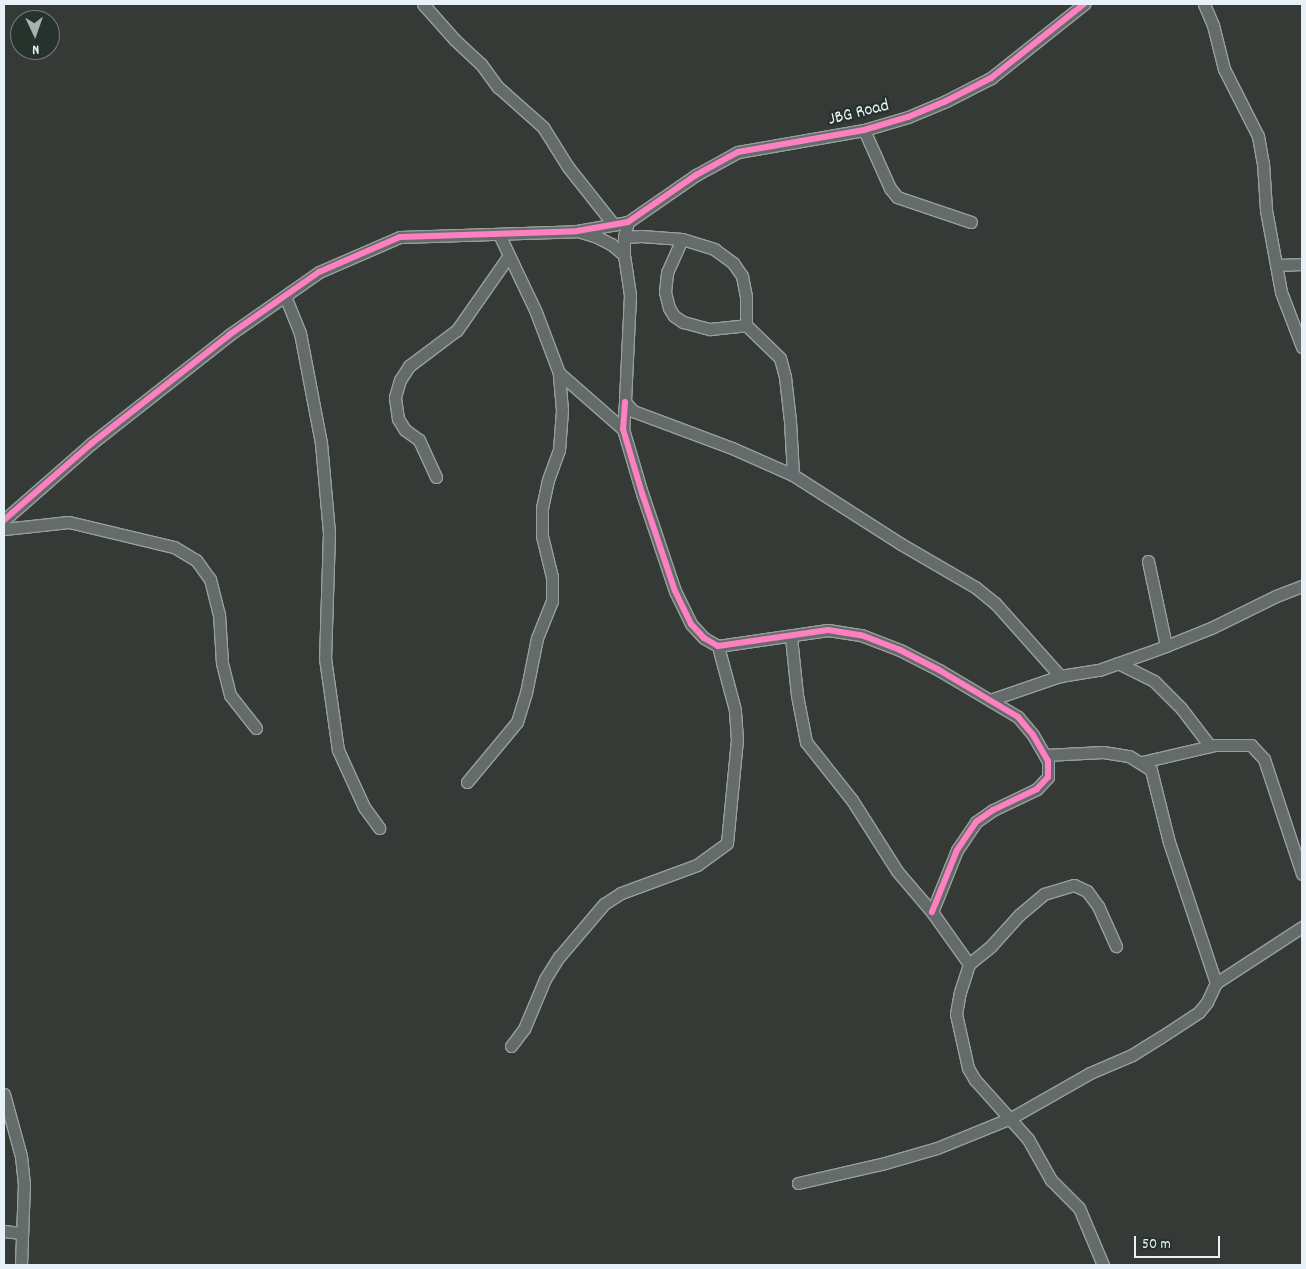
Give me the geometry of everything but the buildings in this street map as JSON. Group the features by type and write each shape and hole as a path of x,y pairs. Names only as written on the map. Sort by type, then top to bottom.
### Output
{"street":[{"path":"423,4 455,40 481,64 498,87 543,127 568,167 614,225"},
{"name":"JBG Road","path":"628,222 696,175 738,152 864,130 908,117 946,101 991,78 1084,4"},
{"path":"1204,4 1213,25 1224,69 1258,136 1263,163 1266,210 1281,292 1302,347"},
{"path":"864,130 890,188 897,197 971,222"},
{"path":"4,520 92,443 213,347 319,272 400,237 577,231 628,222 624,237 624,255 630,295 623,429 676,591 691,624 704,638 718,646 828,630 861,635 900,650 1018,717 1033,734 1048,761 1048,777 1044,784 1013,802 994,810 976,822 958,850 932,912"},
{"path":"577,231 611,244 624,255"},
{"path":"466,782 516,722 526,693 537,638 552,601 552,577 542,536 542,508 548,480 559,450 562,410 559,373 536,312 508,258 499,234"},
{"path":"624,237 641,236 682,239 714,250 733,263 742,276 746,297 746,325 780,358 785,377 790,421 793,474"},
{"path":"682,239 667,273 666,292 669,308 674,316 683,322 710,329 746,325"},
{"path":"436,477 419,440 405,430 398,419 395,397 400,380 409,366 457,330 508,258"},
{"path":"1277,265 1302,264"},
{"path":"285,296 300,333 321,443 329,533 325,658 338,750 364,807 380,828"},
{"path":"559,373 623,429"},
{"path":"625,402 633,412 641,416 732,448 793,474 902,544 975,586 995,603 1060,676"},
{"path":"4,529 68,522 174,547 196,560 210,579 219,614 222,663 230,694 256,728"},
{"path":"1148,561 1166,646"},
{"path":"990,700 1060,676 1099,670 1166,646 1211,628 1276,596 1302,586"},
{"path":"790,637 797,696 806,742 852,800 897,871 932,912 969,964"},
{"path":"511,1046 524,1029 545,979 559,957 604,904 621,894 697,865 726,843 737,740 735,710 718,646"},
{"path":"1118,663 1154,681 1181,708 1210,746"},
{"path":"1142,762 1210,746 1251,745 1259,752 1302,874"},
{"path":"1045,755 1103,752 1129,756 1142,762 1151,770 1169,842 1216,983"},
{"path":"1102,1265 1079,1208 1050,1180 1028,1139 975,1080 968,1068 956,1014 960,992 969,964 991,946 1019,915 1044,894 1074,885 1087,890 1098,906 1116,946"},
{"path":"798,1183 885,1164 938,1148 1010,1118 1162,1037 1199,1012 1207,1002 1216,983 1302,927"},
{"path":"4,1094 21,1156 24,1183 21,1265"},
{"path":"4,1231 21,1233"}],"cycle path":[{"path":"4,520 92,443 229,335 319,272 400,237 577,231 628,222 696,175 738,152 864,130 908,117 946,101 991,78 1084,4"},
{"path":"625,402 623,429 642,493 675,591 691,624 704,638 718,646 828,630 861,635 900,650 939,670 1018,717 1033,735 1048,761 1048,777 1037,789 993,810 976,822 957,850 932,912"}]}
